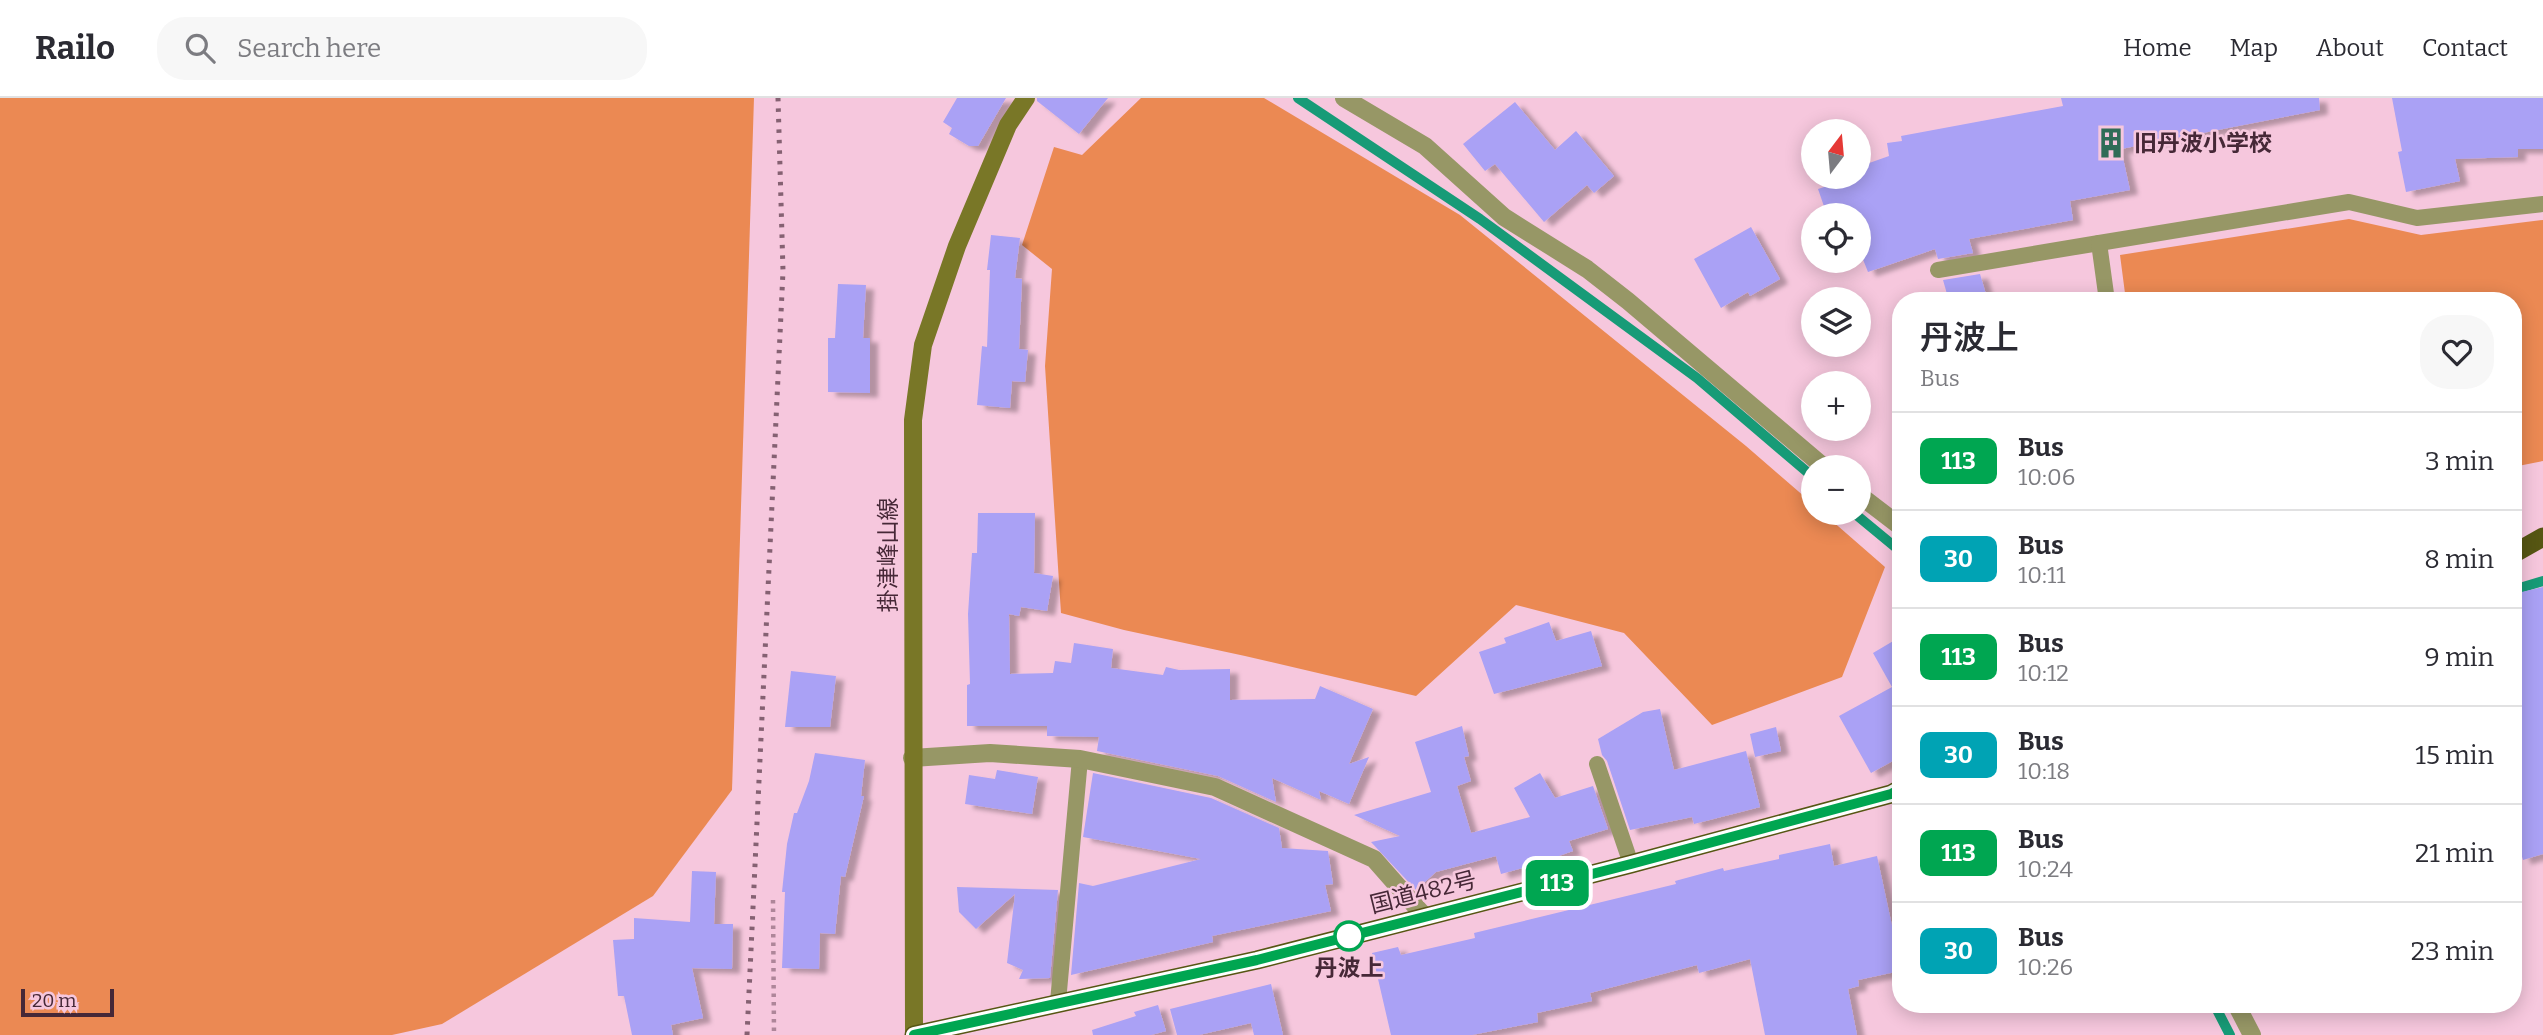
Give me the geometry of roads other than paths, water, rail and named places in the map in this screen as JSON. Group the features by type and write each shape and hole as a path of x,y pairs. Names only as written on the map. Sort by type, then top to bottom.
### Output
{"highway":[{"path":"2522,549 2543,537"},
{"name":"国道482号","path":"914,1034 1257,960 1892,793"}],"main road":[{"name":"掛津峰山線","path":"914,1034 913,420 923,345 957,246 1008,125 1026,98"}],"street":[{"path":"1344,98 1425,146 1504,217 1587,269 1810,455"},
{"path":"1871,504 1892,520"},
{"path":"912,758 990,753 1080,759 1215,788 1374,859 1425,917"},
{"path":"2241,1013 2252,1035"}],"lane":[{"path":"1938,270 2349,202 2417,218 2543,204"},
{"path":"2099,243 2106,292"},
{"path":"1058,1003 1080,759"},
{"path":"1597,764 1631,864"}],"waterway":[{"path":"1298,98 1480,219 1697,378 1801,467"},
{"path":"1869,525 1892,544"},
{"path":"2522,587 2543,581"},
{"path":"2219,1013 2230,1035"}],"railway":[{"path":"747,1035 783,271 778,98"}],"place":[{"name":"旧丹波小学校","path":"2111,143"},
{"name":"丹波上","path":"1349,936"}]}
